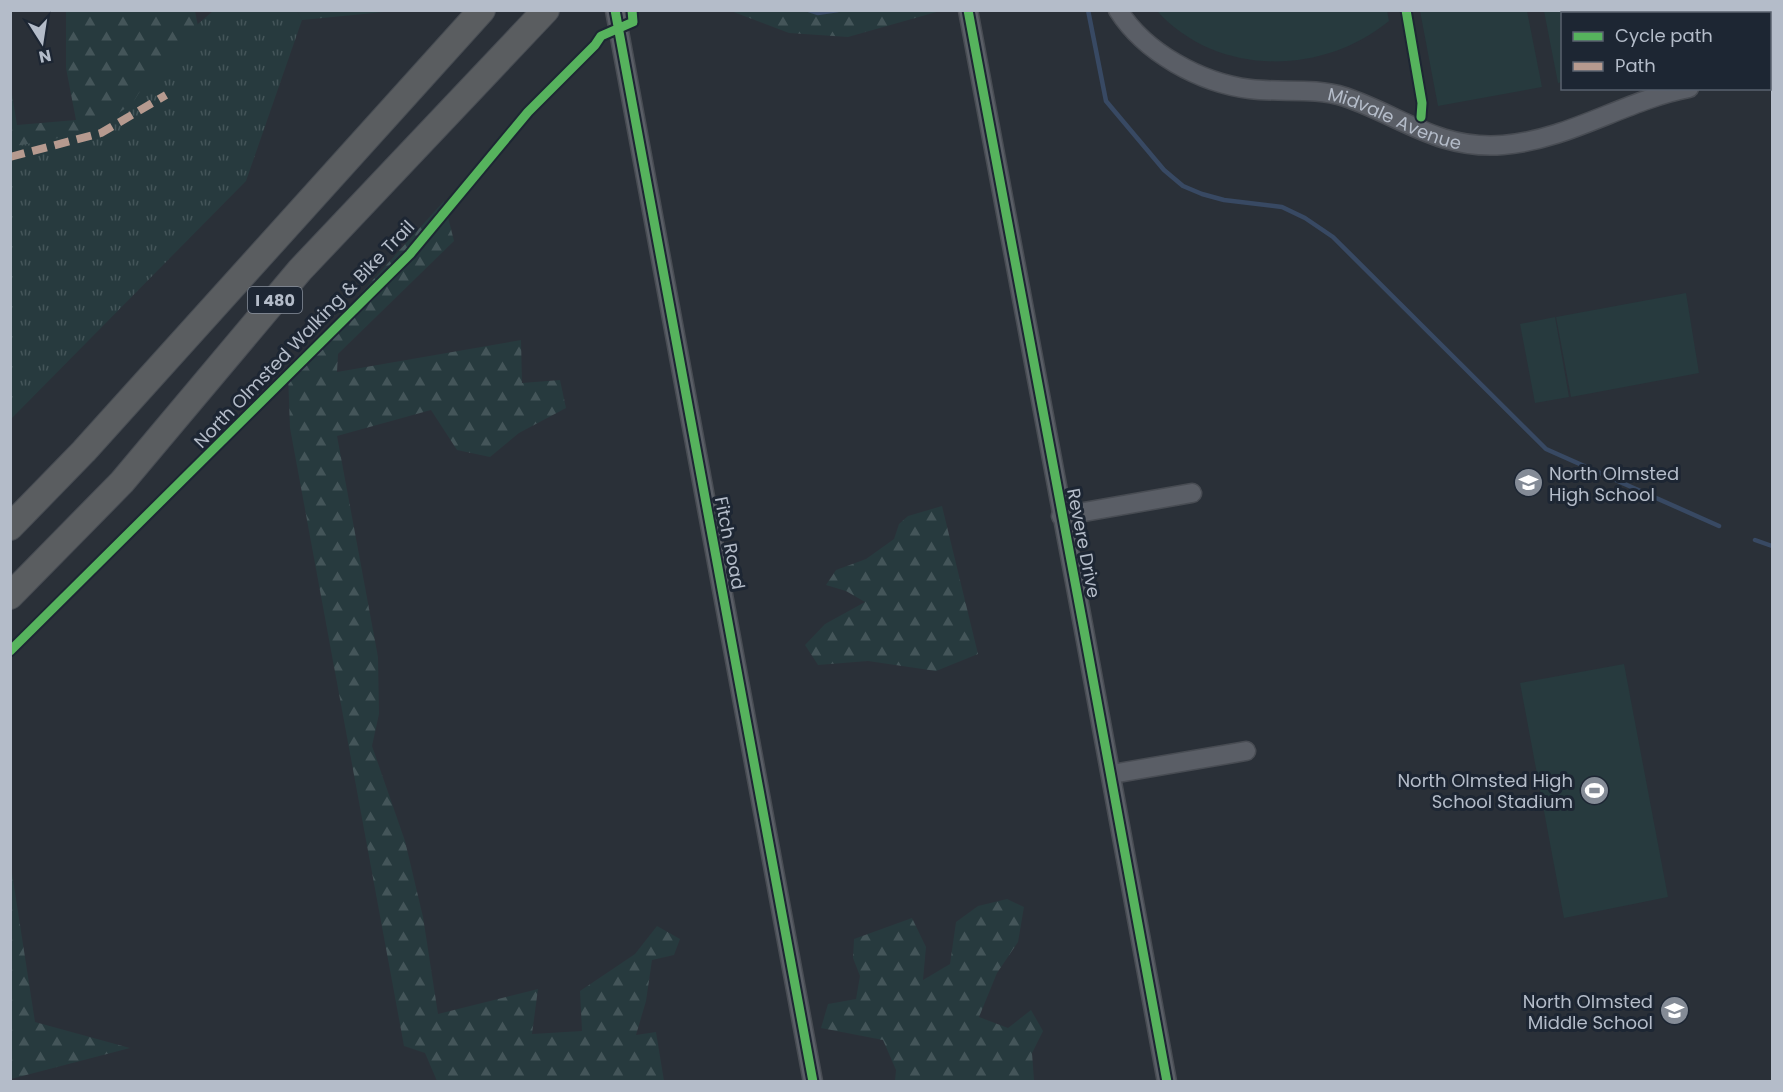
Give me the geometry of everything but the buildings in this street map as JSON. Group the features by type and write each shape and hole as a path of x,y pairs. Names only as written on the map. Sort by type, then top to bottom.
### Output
{"highway":[{"name":"I 480","path":"10,527 92,442 482,10"},
{"name":"I 480","path":"10,596 122,483 300,270 546,10"}],"street":[{"name":"Fitch Road","path":"615,10 813,1082"},
{"name":"Revere Drive","path":"968,10 1061,516 1112,774 1167,1082"},
{"name":"Midvale Avenue","path":"1118,10 1125,23 1159,52 1179,66 1204,77 1251,89 1323,91 1365,105 1416,130 1472,144 1504,145 1536,139 1681,90"},
{"path":"1061,516 1192,493"},
{"path":"1112,774 1246,751"}],"green space":[{"path":"1387,10 1389,21 1362,39 1333,52 1302,59 1270,61 1239,58 1209,48 1181,33 1157,11"},
{"path":"66,11 195,11 200,36 147,80 132,104 90,132 11,147 11,88 17,125 76,120 66,68"},
{"path":"213,11 297,11 302,20 246,181 11,419 11,140 80,125"},
{"path":"297,11 394,11 302,20"},
{"path":"731,11 940,11 848,37 789,33"},
{"path":"1420,11 1527,11 1542,87 1438,106"},
{"path":"1544,11 1652,12 1561,12 1561,82 1558,83"},
{"path":"444,201 454,241 338,354 337,372 521,340 522,383 560,380 566,408 519,433 490,457 457,450 431,410 337,436 378,657 379,714 372,746 405,841 423,917 438,1014 538,989 532,1034 582,1031 580,991 635,954 657,926 680,939 674,955 652,960 646,1001 636,1035 656,1032 664,1081 437,1081 425,1053 404,1046 290,428 288,374"},
{"path":"1686,293 1699,373 1571,397 1556,317"},
{"path":"1555,317 1569,397 1535,403 1520,324"},
{"path":"942,506 978,654 936,671 868,661 818,665 805,645 825,624 865,602 846,591 826,585 836,570 866,559 894,539 899,524 908,516"},
{"name":"North Olmsted High School Stadium","path":"1624,664 1668,897 1564,918 1520,683"},
{"path":"10,860 35,1022 130,1048 11,1079"},
{"path":"1007,899 1024,907 1018,942 997,973 979,1017 1008,1028 1031,1010 1043,1031 1032,1053 1034,1080 1063,1081 895,1081 896,1070 883,1040 821,1028 828,1004 856,999 860,976 853,958 854,939 912,918 926,947 923,980 950,964 956,922 978,906"}],"waterway":[{"path":"809,10 818,13 838,10"},
{"path":"1088,10 1106,101 1164,170 1183,186 1224,200 1282,207 1305,218 1333,237 1546,449 1719,526"},
{"path":"1755,540 1772,546"}],"marked path":[{"path":"10,157 101,133 166,95"}],"cycle path":[{"path":"615,10 813,1082"},
{"name":"North Olmsted Walking & Bike Trail","path":"10,651 410,254 528,112 595,45 601,36 633,22 632,10"},
{"path":"968,10 1167,1082"},
{"path":"1406,10 1422,103 1421,117"}],"place":[{"name":"North Olmsted High School","path":"1528,483"},
{"name":"North Olmsted High School Stadium","path":"1594,790"},
{"name":"North Olmsted Middle School","path":"1674,1011"}]}
